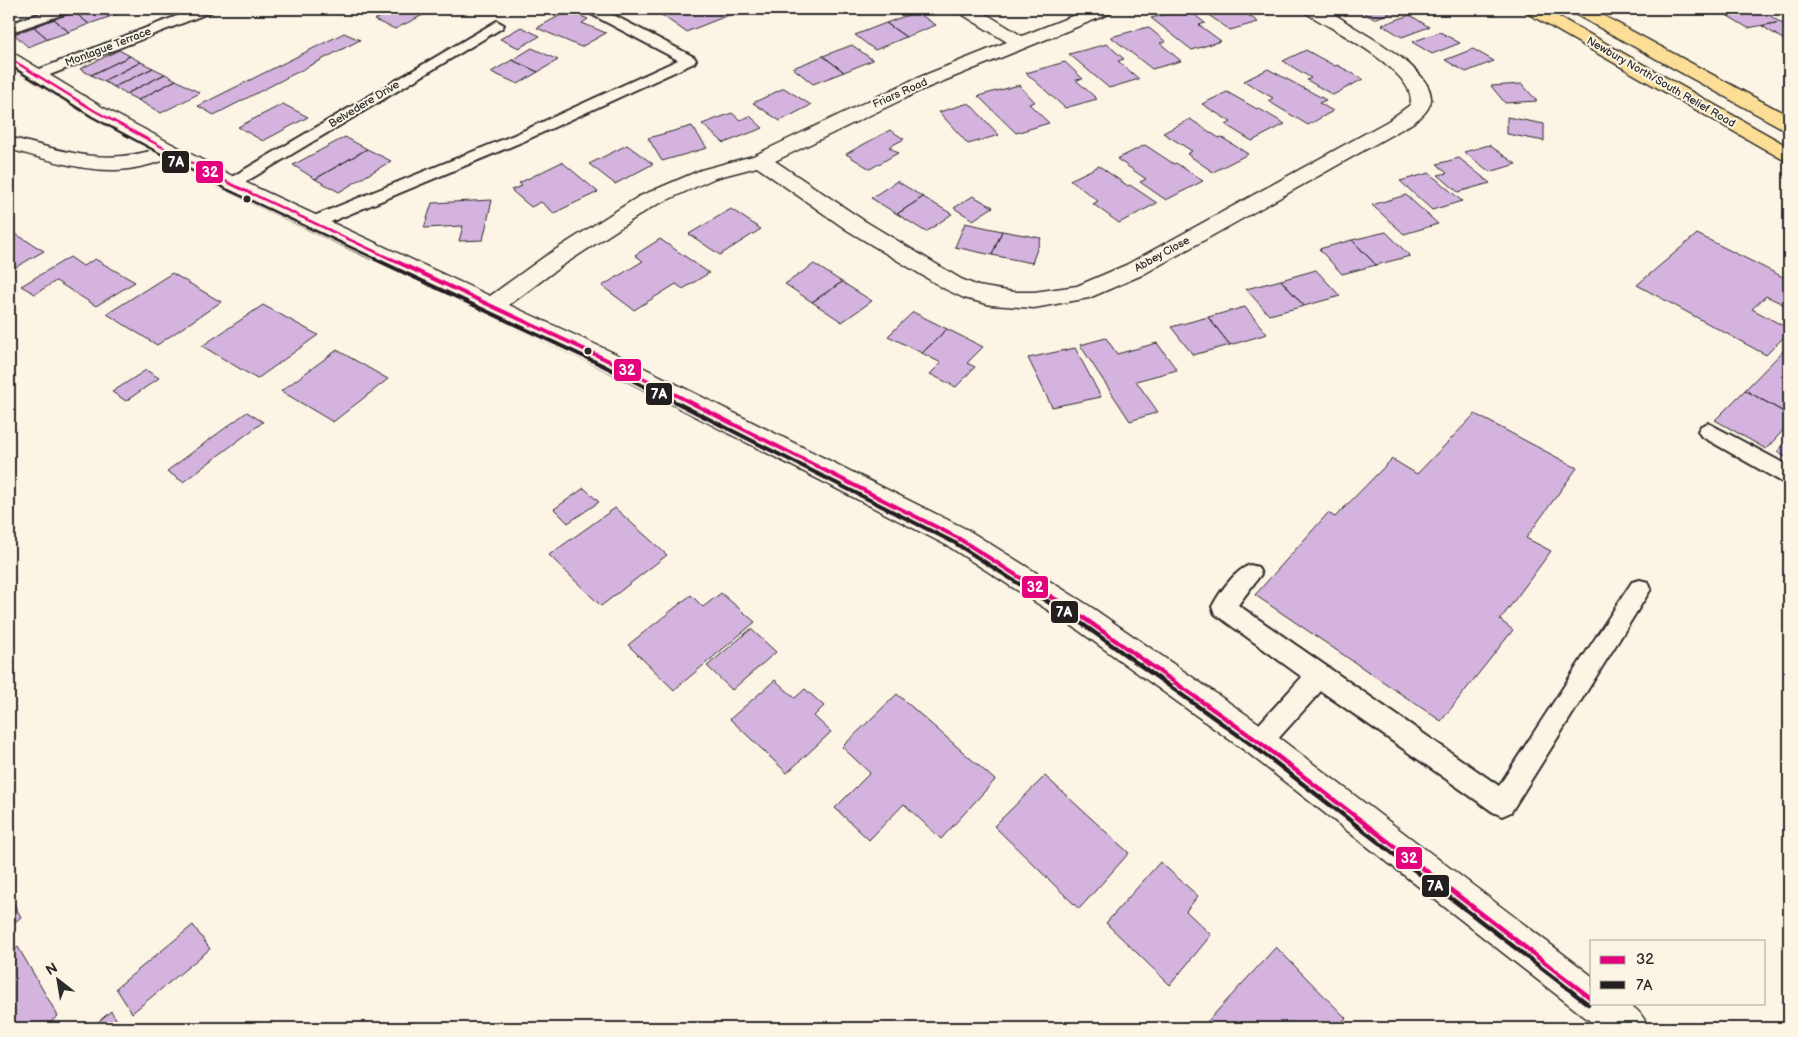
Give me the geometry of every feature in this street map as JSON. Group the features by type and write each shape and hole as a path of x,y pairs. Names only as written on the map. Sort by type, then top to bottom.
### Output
{"highway":[{"name":"Newbury North/South Relief Road","path":"1533,9 1789,155"},
{"name":"Newbury North/South Relief Road","path":"1579,9 1789,124"}],"street":[{"path":"966,9 1020,43"},
{"name":"Friars Road","path":"494,305 552,262 645,202 708,174 760,160 917,85 1105,9"},
{"name":"Abbey Close","path":"760,160 891,248 927,270 966,290 991,297 1013,300 1042,299 1081,293 1134,270 1386,131 1413,114 1419,107 1422,98 1420,90 1405,70 1394,60 1312,9"},
{"path":"9,58 95,111 231,184 494,305 713,413 958,538 1081,616 1259,742 1590,997"},
{"path":"11,145 114,164 136,162 170,152"},
{"path":"1598,1004 1629,1028"}],"lane":[{"path":"9,29 65,9"},
{"name":"Montague Terrace","path":"37,75 206,9"},
{"path":"315,222 519,138 689,60 592,9"},
{"name":"Belvedere Drive","path":"231,184 497,24"},
{"path":"1708,431 1789,476"},
{"path":"1250,574 1223,607 1502,803 1640,589"},
{"path":"1259,742 1319,676"}],"building":[{"path":"83,9 99,9 109,17 89,24 74,12"},
{"path":"99,9 127,9 128,10 109,17"},
{"path":"396,9 422,9 429,12 395,29 374,20"},
{"path":"666,9 744,9 686,32 657,12"},
{"path":"1187,9 1205,23 1199,25 1221,41 1192,50 1151,18"},
{"path":"1200,9 1240,9 1258,22 1230,30"},
{"path":"1357,9 1402,9 1374,19"},
{"path":"1717,9 1759,9 1728,16"},
{"path":"1759,9 1780,22 1748,28 1728,16"},
{"path":"568,11 588,19 582,23 606,33 581,47 537,28"},
{"path":"74,12 89,24 69,32 54,19"},
{"path":"916,12 936,25 906,37 886,23"},
{"path":"1410,15 1429,27 1402,37 1382,25"},
{"path":"54,19 69,32 48,39 34,27"},
{"path":"1780,22 1789,28 1789,43 1762,26"},
{"path":"886,23 906,37 875,50 855,35"},
{"path":"34,27 48,39 28,47 14,34"},
{"path":"521,27 540,36 519,48 500,39"},
{"path":"1148,27 1166,42 1160,43 1181,61 1152,69 1111,37"},
{"path":"1440,32 1460,43 1432,54 1412,42"},
{"path":"344,33 360,40 214,115 198,106"},
{"path":"1107,44 1124,59 1118,61 1139,79 1109,88 1069,54"},
{"path":"852,45 873,60 844,72 823,56"},
{"path":"532,48 558,60 538,72 512,60"},
{"path":"1473,49 1494,61 1466,72 1445,60"},
{"path":"119,50 130,56 91,75 80,69"},
{"path":"1306,50 1363,79 1333,95 1307,80 1311,78 1283,61"},
{"path":"130,56 141,62 103,81 91,75"},
{"path":"823,56 844,72 813,84 793,68"},
{"path":"512,60 538,72 518,84 491,72"},
{"path":"141,62 153,68 114,87 103,81"},
{"path":"1065,62 1083,79 1076,80 1097,99 1065,108 1026,73"},
{"path":"153,68 165,74 126,94 114,87"},
{"path":"1268,69 1326,100 1319,103 1333,111 1308,125 1268,101 1273,98 1244,81"},
{"path":"165,74 176,80 138,100 126,94"},
{"path":"176,80 200,93 161,113 138,100"},
{"path":"1522,84 1537,101 1505,103 1491,86"},
{"path":"1019,85 1035,102 1029,104 1049,123 1016,133 978,96"},
{"path":"784,88 811,105 780,121 753,103"},
{"path":"1227,92 1285,124 1252,141 1226,125 1231,122 1202,104"},
{"path":"969,103 999,135 968,144 939,112"},
{"path":"283,104 308,117 263,141 238,127"},
{"path":"732,113 740,120 750,116 763,128 724,143 702,124"},
{"path":"1507,117 1544,124 1544,141 1507,134"},
{"path":"1190,119 1248,154 1213,172 1187,154 1192,151 1163,133"},
{"path":"692,126 707,148 662,161 648,138"},
{"path":"890,130 904,139 889,147 898,153 870,169 846,154"},
{"path":"345,137 367,149 315,179 293,165"},
{"path":"627,145 653,164 615,184 589,164"},
{"path":"1145,145 1203,181 1166,200 1140,182 1146,179 1117,159"},
{"path":"1489,145 1516,164 1490,172 1464,152"},
{"path":"367,149 391,161 339,192 315,179"},
{"path":"1459,158 1490,183 1458,192 1438,175 1447,173 1437,164"},
{"path":"562,162 598,192 554,213 541,202 531,207 511,190 522,186 519,183"},
{"path":"1099,166 1157,203 1119,223 1093,204 1098,201 1070,180"},
{"path":"1429,173 1462,201 1432,210 1400,181"},
{"path":"897,181 923,197 897,214 871,198"},
{"path":"1406,195 1438,224 1404,234 1372,205"},
{"path":"973,196 993,207 973,220 954,208"},
{"path":"923,197 952,214 926,232 897,214"},
{"path":"492,200 483,240 459,241 463,226 424,228 432,203"},
{"path":"731,209 761,229 720,255 689,234"},
{"path":"965,223 1002,231 992,255 955,247"},
{"path":"9,230 44,251 9,271"},
{"path":"1002,231 1041,238 1032,263 992,255"},
{"path":"1386,232 1410,256 1376,265 1352,240"},
{"path":"1697,234 1789,280 1789,307 1766,296 1752,309 1789,329 1789,332 1766,355 1637,285"},
{"path":"660,239 709,273 683,289 676,284 634,310 602,286 643,261 635,255"},
{"path":"1352,240 1376,265 1342,274 1319,249"},
{"path":"70,257 83,266 95,259 135,282 96,306 56,281 35,294 21,286"},
{"path":"814,264 842,282 812,302 785,284"},
{"path":"1316,270 1340,296 1304,306 1281,280"},
{"path":"172,273 221,302 157,345 107,314"},
{"path":"1281,280 1304,306 1269,315 1246,289"},
{"path":"842,282 872,301 842,322 812,302"},
{"path":"263,305 318,335 257,379 202,346"},
{"path":"1245,307 1267,334 1230,345 1208,317"},
{"path":"913,312 947,329 922,353 888,336"},
{"path":"1208,317 1230,345 1193,355 1171,327"},
{"path":"947,329 983,347 967,363 975,367 956,387 930,374 941,363 922,353"},
{"path":"1106,338 1117,354 1157,343 1177,370 1136,381 1158,412 1130,421 1080,345"},
{"path":"1789,345 1789,415 1745,390"},
{"path":"1075,348 1101,397 1052,407 1028,358"},
{"path":"337,350 388,379 333,422 281,391"},
{"path":"146,370 159,378 126,401 112,392"},
{"path":"1745,390 1789,415 1789,424 1766,449 1715,420"},
{"path":"247,412 263,422 183,482 167,471"},
{"path":"1475,414 1577,468 1526,538 1551,551 1500,620 1513,630 1441,721 1255,595 1328,513 1335,517 1392,459 1417,474"},
{"path":"1789,439 1789,459 1777,452"},
{"path":"584,488 599,502 568,523 554,509"},
{"path":"615,508 667,555 601,606 549,555"},
{"path":"721,593 755,622 674,690 628,645 691,595 703,607"},
{"path":"751,629 776,652 732,690 707,666"},
{"path":"775,680 795,698 805,689 824,706 814,716 831,732 787,773 730,719"},
{"path":"897,694 995,780 941,839 904,804 869,840 835,808 870,773 842,747"},
{"path":"1045,776 1129,853 1079,909 994,826"},
{"path":"1160,862 1198,896 1186,911 1211,935 1170,985 1106,923"},
{"path":"9,895 21,917 9,927"},
{"path":"193,925 210,949 132,1013 116,988"},
{"path":"18,947 58,1016 43,1028 9,1028 9,955"},
{"path":"1276,947 1346,1018 1338,1028 1213,1028 1207,1022"},
{"path":"111,1011 122,1028 91,1028"}],"transit line":[{"name":"32","path":"9,58 95,111 231,184 605,359 958,538 1081,616 1259,742 1590,997"},
{"name":"7A","path":"9,65 92,117 228,190 602,365 955,543 1078,621 1255,747 1588,1004"}]}
